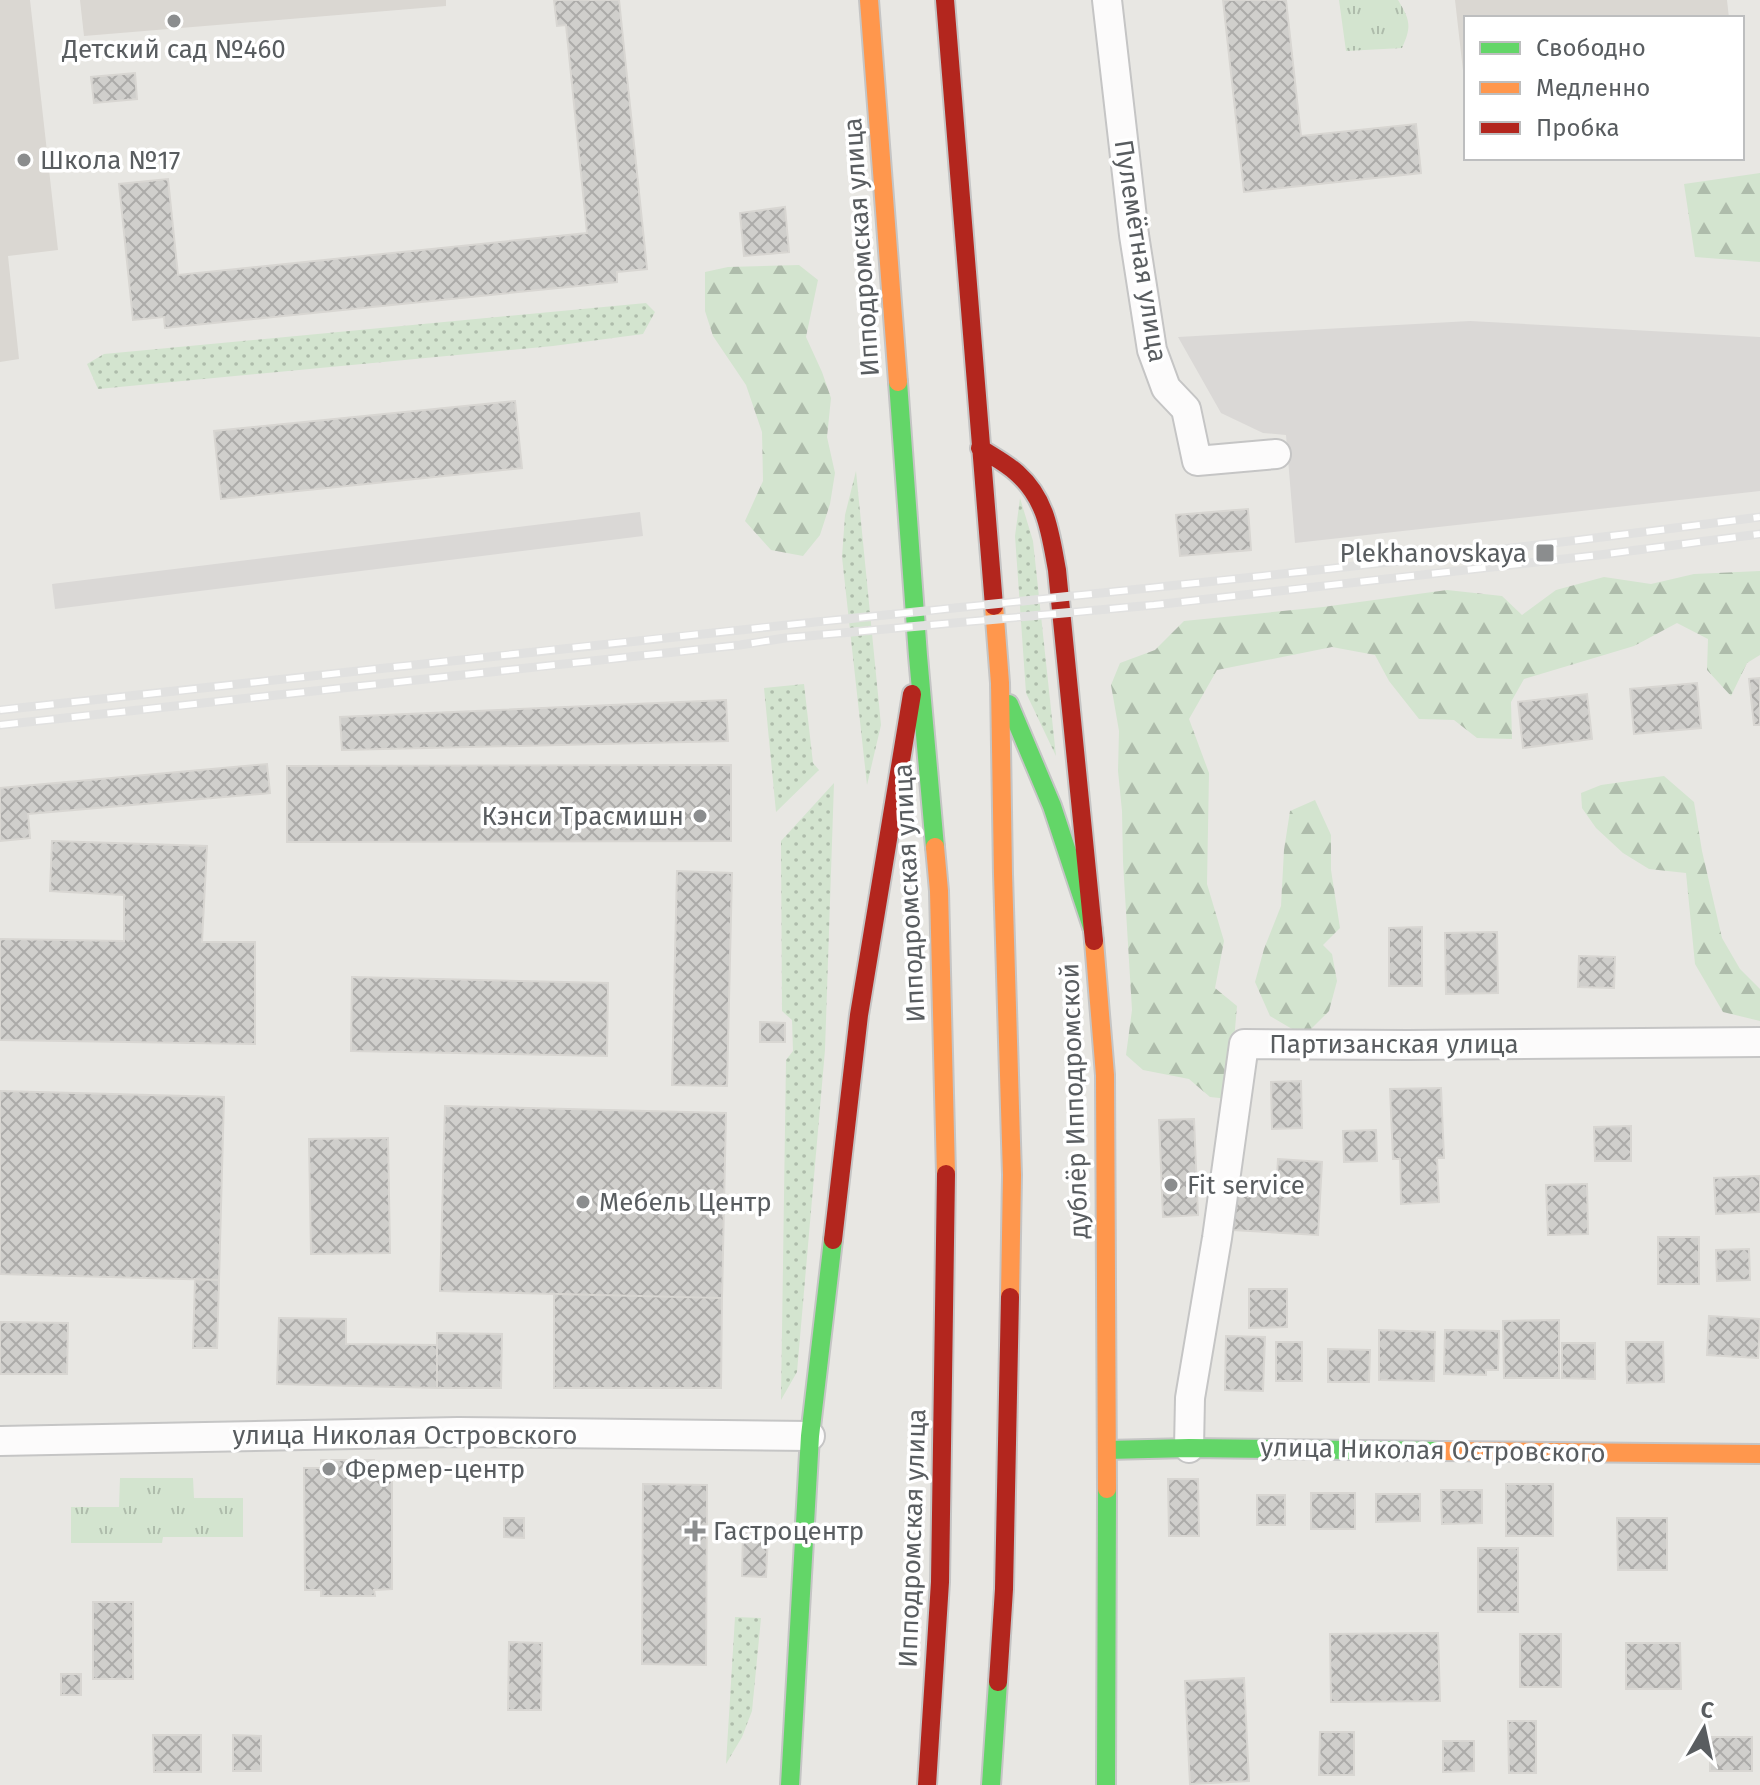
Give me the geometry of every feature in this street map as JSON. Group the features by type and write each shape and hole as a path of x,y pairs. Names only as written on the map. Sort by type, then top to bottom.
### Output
{"main road":[{"name":"Ипподромская улица","path":"869,0 918,656 939,891 946,1191 940,1582 927,1785"},
{"path":"945,0 1000,683 1012,1175 1004,1589 991,1785"},
{"name":"дублёр Ипподромской","path":"980,448 1017,473 1034,493 1047,516 1057,570 1093,930 1105,1075 1106,1785"},
{"path":"790,1785 810,1436 859,1015 918,656"},
{"path":"1000,683 1052,806 1093,930"},
{"name":"улица Николая Островского","path":"1107,1450 1189,1448 1760,1454"}],"street":[{"name":"Пулемётная улица","path":"1107,0 1134,235 1152,350 1166,388 1186,409 1197,461 1276,454"},
{"name":"Партизанская улица","path":"1189,1448 1190,1398 1217,1238 1244,1044 1760,1042"},
{"name":"улица Николая Островского","path":"0,1441 458,1432 810,1436"}],"shaded area":[{"name":"Школа №17","path":"0,0 30,0 58,250 8,256 19,359 0,362"},
{"name":"Детский сад №460","path":"80,0 446,0 446,6 84,36"},
{"path":"1455,0 1727,0 1729,16 1464,16 1464,79"},
{"path":"1470,321 1760,337 1760,491 1295,543 1286,435 1263,433 1221,413 1178,337"},
{"path":"640,512 643,536 55,609 52,584"}],"green space":[{"path":"1339,0 1398,0 1408,23 1402,48 1346,51"},
{"path":"1760,173 1760,262 1695,257 1684,184"},
{"path":"799,265 818,280 806,337 831,398 827,437 835,473 830,504 820,535 803,556 771,550 745,521 763,481 762,432 746,385 713,336 705,311 705,272 728,267"},
{"path":"646,303 655,312 643,334 553,346 98,389 87,364 104,354"},
{"path":"856,471 881,725 867,785 842,557 845,515"},
{"path":"1020,498 1033,541 1056,756 1026,693 1015,536"},
{"path":"1760,571 1760,655 1747,663 1731,696 1707,670 1708,639 1677,623 1634,646 1524,679 1511,702 1512,739 1477,738 1454,720 1419,719 1389,681 1375,655 1332,647 1217,670 1189,719 1209,773 1207,884 1224,941 1215,988 1237,1006 1229,1099 1210,1097 1189,1079 1143,1070 1126,1055 1132,1010 1118,771 1119,731 1111,685 1120,663 1155,650 1184,621 1447,590 1502,596 1522,615 1556,590 1604,577 1651,584 1694,574"},
{"path":"804,684 813,763 819,770 776,812 764,688"},
{"path":"1664,776 1694,802 1722,938 1740,969 1760,989 1760,1021 1723,1012 1695,964 1686,873 1649,869 1623,853 1596,828 1582,808 1581,793 1601,785"},
{"path":"834,783 825,1050 797,1372 781,1400 786,1060 793,1051 792,1020 782,1011 781,841"},
{"path":"1315,800 1331,835 1331,870 1340,928 1323,945 1332,954 1337,981 1329,1011 1304,1036 1270,1016 1255,982 1281,906 1290,811"},
{"path":"120,1478 193,1478 194,1498 243,1498 243,1537 163,1537 162,1543 71,1543 71,1507 119,1507"},
{"path":"735,1617 761,1618 752,1711 742,1737 726,1764"}],"building":[{"path":"554,0 619,0 647,269 617,272 617,282 165,328 164,317 133,320 119,184 168,179 178,275 587,233 566,25 557,26"},
{"path":"1223,0 1286,0 1301,136 1416,124 1421,173 1244,192"},
{"path":"135,73 137,99 94,103 91,77"},
{"path":"785,207 789,252 744,256 740,213"},
{"path":"515,401 522,468 221,499 214,431"},
{"path":"1248,509 1251,550 1180,556 1176,515"},
{"path":"1760,678 1760,725 1754,725 1749,679"},
{"path":"1697,683 1701,728 1634,734 1630,689"},
{"path":"1587,694 1592,739 1523,748 1518,702"},
{"path":"726,700 728,741 342,750 340,717"},
{"path":"267,764 270,793 28,814 30,838 0,841 0,788"},
{"path":"731,765 731,841 287,842 287,766"},
{"path":"52,841 207,846 202,942 255,942 255,1044 0,1040 0,939 124,941 124,895 50,891"},
{"path":"677,871 732,873 727,1086 672,1085"},
{"path":"1422,927 1422,986 1389,986 1389,928"},
{"path":"1497,932 1498,993 1446,994 1445,933"},
{"path":"1579,956 1615,957 1614,988 1578,987"},
{"path":"352,977 608,983 607,1056 351,1051"},
{"path":"760,1022 785,1023 785,1042 760,1042"},
{"path":"1301,1081 1302,1128 1272,1129 1271,1082"},
{"path":"1441,1088 1444,1158 1437,1158 1439,1202 1401,1204 1400,1159 1393,1159 1390,1089"},
{"path":"0,1091 224,1097 219,1280 0,1274"},
{"name":"Мебель Центр","path":"445,1106 726,1113 722,1298 440,1291"},
{"path":"1194,1119 1198,1215 1163,1217 1159,1120"},
{"path":"1631,1126 1631,1161 1595,1161 1594,1127"},
{"path":"1376,1130 1377,1161 1344,1162 1343,1131"},
{"path":"388,1138 390,1253 311,1254 309,1139"},
{"path":"1278,1159 1322,1162 1318,1235 1233,1230 1236,1191 1276,1193"},
{"path":"1760,1176 1760,1212 1716,1214 1714,1178"},
{"path":"1587,1184 1588,1234 1548,1235 1546,1185"},
{"path":"1658,1237 1699,1237 1699,1284 1658,1284"},
{"path":"1749,1249 1750,1280 1717,1281 1716,1250"},
{"path":"195,1279 219,1280 217,1348 193,1348"},
{"path":"1249,1289 1287,1289 1287,1327 1249,1328"},
{"path":"554,1294 722,1298 721,1388 554,1388"},
{"path":"1709,1316 1760,1319 1758,1358 1707,1355"},
{"path":"279,1318 346,1319 346,1344 437,1345 437,1388 277,1384"},
{"path":"1559,1320 1559,1378 1504,1378 1503,1321"},
{"path":"0,1322 68,1323 67,1374 0,1374"},
{"path":"1379,1330 1435,1332 1434,1381 1379,1380"},
{"path":"1445,1330 1499,1331 1498,1370 1486,1370 1486,1375 1444,1374"},
{"path":"437,1333 502,1334 501,1388 437,1388"},
{"path":"1226,1336 1265,1337 1263,1391 1225,1390"},
{"path":"1276,1342 1302,1342 1302,1381 1276,1381"},
{"path":"1626,1342 1663,1342 1664,1382 1627,1383"},
{"path":"1562,1343 1595,1343 1595,1379 1562,1378"},
{"path":"1328,1349 1370,1350 1369,1382 1328,1382"},
{"path":"321,1460 374,1460 374,1468 392,1468 392,1589 374,1590 375,1596 321,1596 321,1590 305,1590 304,1468 321,1468"},
{"path":"1168,1479 1198,1479 1199,1536 1169,1536"},
{"path":"643,1484 707,1485 706,1665 642,1664"},
{"path":"1506,1484 1553,1484 1553,1536 1506,1536"},
{"path":"1441,1490 1482,1490 1482,1523 1442,1524"},
{"path":"1311,1493 1355,1493 1355,1529 1311,1529"},
{"path":"1376,1494 1420,1494 1420,1521 1376,1522"},
{"path":"1257,1495 1285,1495 1285,1525 1257,1525"},
{"path":"504,1518 524,1518 524,1538 504,1537"},
{"path":"1617,1518 1667,1518 1667,1570 1618,1570"},
{"path":"743,1533 768,1534 766,1577 742,1576"},
{"path":"1478,1548 1518,1548 1518,1612 1478,1612"},
{"path":"93,1602 133,1602 133,1679 93,1679"},
{"path":"1438,1633 1440,1701 1331,1702 1330,1634"},
{"path":"1520,1634 1561,1634 1561,1687 1520,1687"},
{"path":"509,1642 542,1643 541,1710 508,1710"},
{"path":"1626,1643 1680,1643 1681,1689 1626,1689"},
{"path":"61,1674 81,1674 81,1695 61,1695"},
{"path":"1244,1678 1249,1781 1190,1784 1185,1681"},
{"path":"1508,1721 1536,1721 1536,1773 1509,1773"},
{"path":"1320,1732 1354,1732 1354,1775 1319,1775"},
{"path":"153,1735 201,1735 201,1772 154,1772"},
{"path":"233,1735 261,1736 261,1771 233,1771"},
{"path":"1710,1737 1752,1737 1752,1771 1710,1771"},
{"path":"1443,1741 1474,1741 1474,1771 1443,1772"}],"railway":[{"path":"0,710 1274,575 1760,517"},
{"path":"0,725 785,638 1154,605 1760,534"}],"traffic: fast":[{"path":"898,382 935,847"},
{"path":"1009,704 1052,806 1093,930"},
{"path":"790,1785 810,1436 833,1240"},
{"path":"1107,1450 1440,1451"},
{"path":"1106,1785 1107,1489"},
{"path":"991,1785 998,1682"}],"traffic: slow":[{"path":"869,0 898,382"},
{"path":"994,606 1000,683 1012,1175 1010,1297"},
{"path":"935,847 939,891 946,1174"},
{"path":"1094,941 1105,1075 1107,1489"},
{"path":"1440,1451 1760,1454"}],"traffic: jam":[{"path":"945,0 994,606"},
{"path":"980,448 1027,483 1041,506 1049,530 1057,570 1094,941"},
{"path":"833,1240 859,1015 912,694"},
{"path":"927,1785 940,1582 946,1174"},
{"path":"998,1682 1004,1589 1010,1297"}],"place":[{"name":"Детский сад №460","path":"174,21"},
{"name":"Школа №17","path":"24,160"},
{"name":"Plekhanovskaya","path":"1545,553"},
{"name":"Кэнси Трасмишн","path":"700,816"},
{"name":"Fit service","path":"1171,1185"},
{"name":"Мебель Центр","path":"583,1202"},
{"name":"Фермер-центр","path":"329,1469"},
{"name":"Гастроцентр","path":"695,1531"}]}
